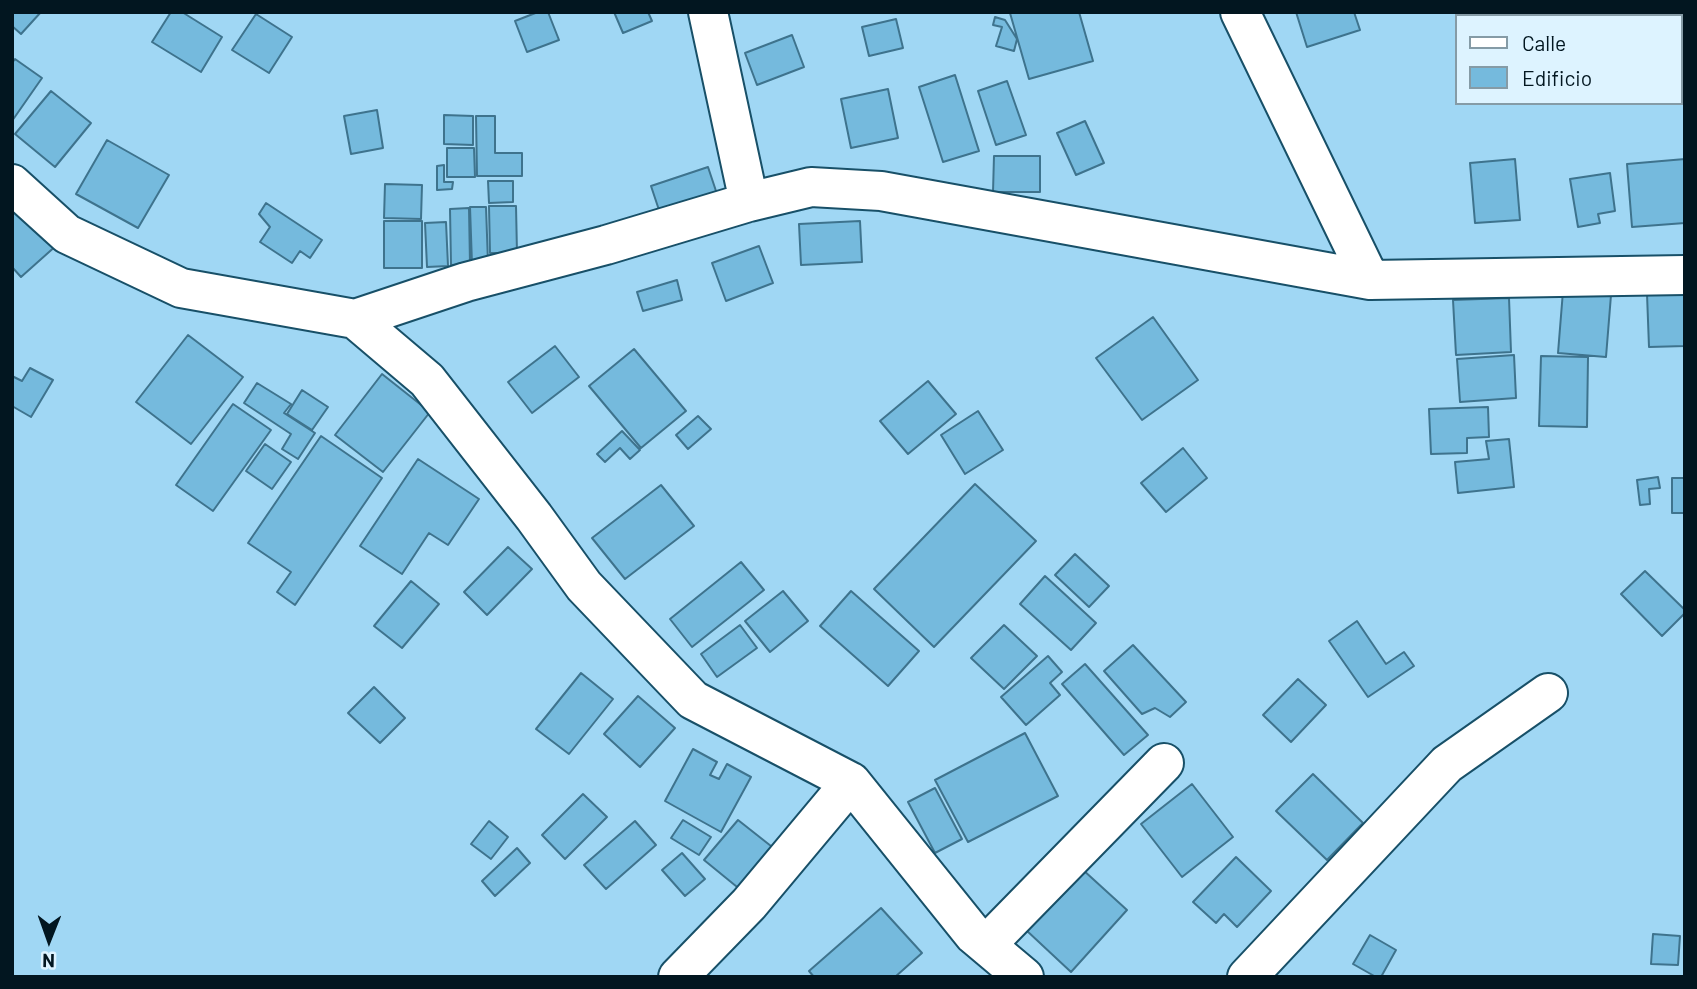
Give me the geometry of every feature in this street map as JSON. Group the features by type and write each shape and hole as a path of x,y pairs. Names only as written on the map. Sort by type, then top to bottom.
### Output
{"street":[{"path":"708,12 749,202"},
{"path":"1240,12 1370,279"},
{"path":"12,184 67,234 181,288 355,319 466,282 811,187 881,191 1370,279 1685,275"},
{"path":"355,319 427,380 584,586 693,700 851,782 974,935 1024,977"},
{"path":"1247,977 1447,764 1548,693"},
{"path":"986,945 1164,763"},
{"path":"678,977 749,904 851,782"}],"building":[{"path":"12,12 41,12 21,34 12,26"},
{"path":"171,12 182,12 222,37 201,72 152,42"},
{"path":"538,12 548,12 559,40 527,52 515,21"},
{"path":"614,12 648,12 652,21 623,33"},
{"path":"1079,12 1093,61 1029,79 1010,13"},
{"path":"1296,12 1354,12 1360,30 1307,47"},
{"path":"1685,12 1685,26 1683,14 1644,14"},
{"path":"256,14 292,37 269,73 232,50"},
{"path":"995,17 1005,20 1017,39 1014,51 996,46 1002,27 993,25"},
{"path":"896,19 903,48 869,56 862,27"},
{"path":"792,35 804,67 757,85 745,53"},
{"path":"15,59 42,78 12,121 12,63"},
{"path":"955,75 979,151 943,162 919,87"},
{"path":"1007,81 1026,135 996,145 978,91"},
{"path":"888,89 898,138 851,148 841,99"},
{"path":"51,91 91,123 55,167 15,134"},
{"path":"377,110 383,148 351,154 344,116"},
{"path":"444,115 473,116 473,145 444,144"},
{"path":"476,116 495,116 495,153 522,153 522,176 477,176"},
{"path":"1085,121 1104,163 1076,175 1057,133"},
{"path":"107,140 169,175 138,228 76,194"},
{"path":"447,148 474,148 475,177 447,177"},
{"path":"994,156 1040,156 1040,192 993,192"},
{"path":"1515,159 1520,220 1475,223 1470,163"},
{"path":"1685,159 1685,223 1632,227 1627,164"},
{"path":"444,165 444,182 453,182 452,189 437,190 437,166"},
{"path":"708,167 718,197 661,216 651,186"},
{"path":"1610,173 1615,211 1598,214 1600,223 1578,227 1570,179"},
{"path":"488,181 513,181 513,202 489,203"},
{"path":"385,184 422,185 421,219 384,218"},
{"path":"266,203 322,240 310,258 300,251 292,263 260,242 270,227 259,214"},
{"path":"489,206 516,206 517,253 490,253"},
{"path":"470,207 486,207 488,263 472,264"},
{"path":"469,208 470,264 451,265 450,209"},
{"path":"12,209 58,244 21,277 12,267"},
{"path":"384,221 422,221 422,268 384,268"},
{"path":"860,221 862,262 801,265 799,224"},
{"path":"446,222 448,266 427,267 425,223"},
{"path":"759,246 773,283 726,301 712,263"},
{"path":"677,280 682,300 643,311 637,292"},
{"path":"1563,291 1611,295 1606,357 1558,353"},
{"path":"1685,293 1685,346 1649,347 1647,294"},
{"path":"1509,298 1511,352 1456,355 1453,300"},
{"path":"1153,317 1198,380 1142,420 1096,358"},
{"path":"188,335 243,377 191,444 136,402"},
{"path":"555,346 579,377 532,413 508,382"},
{"path":"634,349 686,411 641,448 589,386"},
{"path":"1514,355 1516,398 1460,402 1457,359"},
{"path":"1541,356 1588,357 1587,427 1539,426"},
{"path":"30,368 53,380 31,417 12,406 12,376 22,381"},
{"path":"382,374 430,412 383,472 335,435"},
{"path":"928,381 956,414 908,454 880,421"},
{"path":"257,383 291,404 284,413 315,433 298,459 282,449 291,434 244,403"},
{"path":"302,390 328,407 312,430 287,414"},
{"path":"233,404 271,430 213,511 176,485"},
{"path":"1488,407 1489,437 1467,438 1467,453 1431,454 1429,409"},
{"path":"978,411 1003,450 965,474 941,435"},
{"path":"698,416 711,429 688,449 676,435"},
{"path":"622,431 640,450 630,459 620,448 605,462 597,454"},
{"path":"321,436 382,478 295,605 277,592 291,572 248,543"},
{"path":"1509,439 1514,487 1458,493 1455,462 1489,459 1486,441"},
{"path":"265,444 291,462 272,489 246,471"},
{"path":"1183,448 1207,478 1166,512 1141,483"},
{"path":"418,459 479,499 448,545 429,533 402,574 360,546"},
{"path":"1658,477 1660,488 1649,489 1650,504 1640,505 1637,480"},
{"path":"1672,478 1685,478 1685,513 1672,513"},
{"path":"975,484 1036,541 934,647 874,589"},
{"path":"661,485 694,526 625,579 592,538"},
{"path":"508,547 532,569 487,615 464,592"},
{"path":"1075,554 1109,586 1089,607 1055,575"},
{"path":"741,562 764,590 692,647 670,619"},
{"path":"1645,571 1685,610 1662,636 1621,594"},
{"path":"1045,576 1096,623 1071,650 1020,604"},
{"path":"411,581 439,604 402,648 374,626"},
{"path":"783,591 808,621 770,652 745,621"},
{"path":"851,591 919,651 888,686 820,626"},
{"path":"1357,621 1386,664 1404,652 1414,666 1368,697 1329,641"},
{"path":"740,625 757,648 717,677 701,654"},
{"path":"1004,625 1037,656 1004,689 971,658"},
{"path":"1133,645 1186,702 1170,717 1155,708 1142,714 1104,671"},
{"path":"1048,656 1062,672 1050,683 1060,695 1026,725 1001,697"},
{"path":"1085,664 1148,735 1124,755 1062,684"},
{"path":"581,673 613,699 569,754 536,729"},
{"path":"1298,679 1326,705 1291,742 1263,715"},
{"path":"374,687 405,718 380,743 348,713"},
{"path":"638,696 675,728 640,767 604,734"},
{"path":"1025,733 1058,796 968,842 935,780"},
{"path":"693,749 717,762 710,775 719,779 727,764 751,777 721,832 665,801"},
{"path":"1313,774 1363,823 1327,860 1276,811"},
{"path":"1192,784 1233,837 1182,877 1141,824"},
{"path":"935,788 962,839 935,853 908,802"},
{"path":"583,794 607,817 565,859 542,835"},
{"path":"683,820 711,837 699,855 671,838"},
{"path":"738,820 776,850 742,891 704,860"},
{"path":"489,821 508,837 491,859 471,844"},
{"path":"635,821 656,845 606,889 584,865"},
{"path":"517,848 530,863 495,896 482,881"},
{"path":"682,853 705,879 685,896 662,870"},
{"path":"1236,857 1271,891 1237,927 1224,914 1216,923 1193,902"},
{"path":"1082,869 1127,910 1071,972 1026,930"},
{"path":"881,908 922,953 895,977 814,977 809,971"},
{"path":"1653,934 1680,936 1678,965 1651,964"},
{"path":"1370,935 1396,950 1381,977 1376,977 1353,964"}]}
